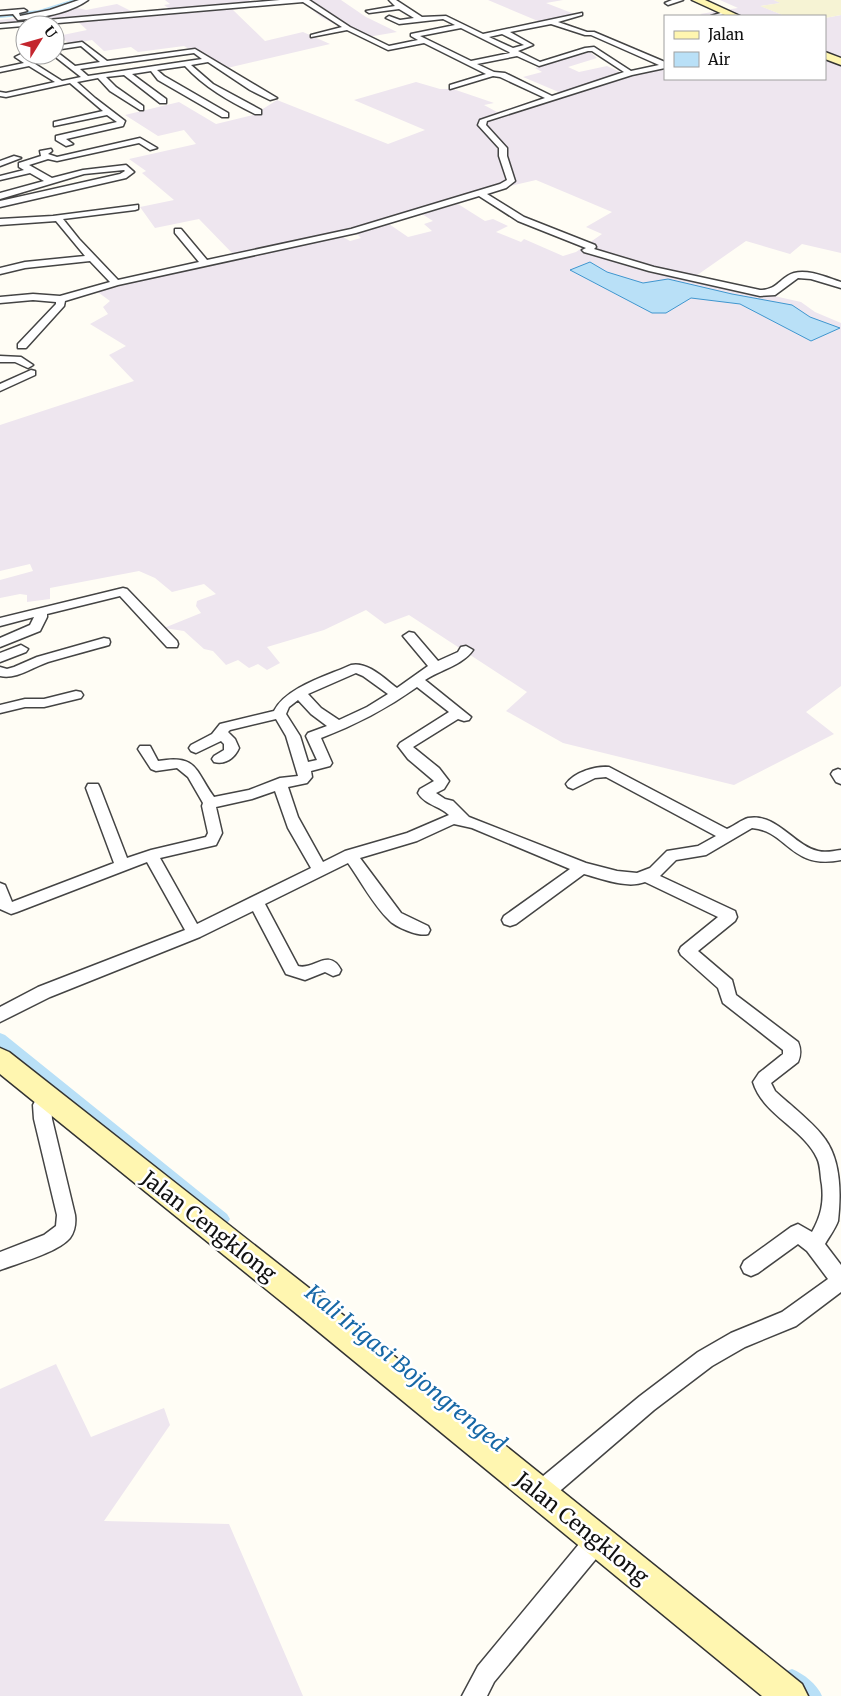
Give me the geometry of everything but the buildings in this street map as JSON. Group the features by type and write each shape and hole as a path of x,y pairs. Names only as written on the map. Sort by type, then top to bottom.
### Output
{"main road":[{"path":"697,0 731,15"},
{"path":"826,55 841,62"},
{"name":"Jalan Cengklong","path":"0,1059 543,1490 597,1540 790,1696"}],"street":[{"path":"16,14 66,0"},
{"path":"0,13 33,16 55,12 85,0"},
{"path":"65,21 304,0 348,28 388,48 425,41"},
{"path":"392,0 401,8 420,19"},
{"path":"668,3 680,0"},
{"path":"369,11 401,8"},
{"path":"482,36 580,14"},
{"path":"389,18 398,22 442,17 538,64 587,49 597,50 622,46"},
{"path":"551,22 587,34 592,33 664,65"},
{"path":"0,26 15,25"},
{"path":"461,26 412,35 492,74 502,76 551,98"},
{"path":"313,36 348,28"},
{"path":"470,63 513,52 530,45 502,31"},
{"path":"65,47 82,44 105,63"},
{"path":"597,50 630,73"},
{"path":"73,68 195,51 253,88 273,98"},
{"path":"0,94 6,95 88,78 208,60"},
{"path":"65,61 88,78"},
{"path":"187,64 196,75 224,94 258,112"},
{"path":"0,70 24,65"},
{"path":"31,65 61,83"},
{"path":"0,300 32,297 60,299 116,283 339,235 509,184 511,181 503,156 503,148 482,125 482,121 630,73 664,65"},
{"path":"152,68 161,78 225,115"},
{"path":"502,76 518,71"},
{"path":"126,72 163,101"},
{"path":"196,75 208,73"},
{"path":"453,86 492,74"},
{"path":"100,76 112,89 140,108"},
{"path":"72,81 92,100 121,122 60,138 68,143 43,153 57,159 140,140 153,148"},
{"path":"244,90 253,88"},
{"path":"224,94 234,92"},
{"path":"57,124 109,112"},
{"path":"109,136 122,143"},
{"path":"0,178 31,170 45,164 44,162 50,157"},
{"path":"66,157 85,172"},
{"path":"0,164 17,158"},
{"path":"0,196 85,172 126,168 130,172 123,176 0,204"},
{"path":"31,170 51,181"},
{"path":"480,193 521,219 589,249 652,269 760,293 772,293 789,278 796,275 818,278 841,285"},
{"path":"1,224 135,207"},
{"path":"56,217 62,221 91,258 116,283"},
{"path":"178,230 205,263"},
{"path":"0,260 5,270 91,258"},
{"path":"22,346 61,304 60,299"},
{"path":"0,359 17,359 30,369 0,388"},
{"path":"0,622 123,592 172,644"},
{"path":"0,642 35,628 41,617 40,612"},
{"path":"409,636 436,668"},
{"path":"0,671 11,672 42,660 104,642"},
{"path":"0,658 21,648"},
{"path":"303,768 325,763 313,736 340,726 366,713 436,668 463,655 466,650"},
{"path":"196,748 217,738 225,727 279,714 284,704 299,693 356,668 368,672 396,694"},
{"path":"418,681 461,715 405,746 409,752 436,773 442,781 442,783 425,793 441,804 448,805 464,821"},
{"path":"299,693 333,726 340,726"},
{"path":"0,709 25,703 44,703 76,695"},
{"path":"211,803 245,796 305,778 293,736 279,714"},
{"path":"219,759 230,753 232,748 230,742 220,732"},
{"path":"0,889 5,905 11,908 151,855 211,841 215,832 209,806 211,803 192,774 184,765 178,763 156,766 144,749"},
{"path":"574,784 589,773 598,770 608,772 728,836"},
{"path":"280,784 284,804 299,836 320,870"},
{"path":"93,788 123,866"},
{"path":"0,1015 44,992 194,933 350,855 412,837 452,819 464,821 582,868 638,880 648,876 672,855 701,850 750,823 757,822 768,827 812,856 827,859 841,855"},
{"path":"151,855 194,933"},
{"path":"350,855 395,917 422,930"},
{"path":"510,920 582,868"},
{"path":"648,876 729,914 729,917 687,951 726,985 729,998 792,1047 792,1057 762,1082 769,1096 818,1143 827,1159 833,1199 828,1222 814,1245"},
{"path":"256,902 292,970 298,974 308,974 326,965 329,965 334,970"},
{"path":"0,1261 54,1239 62,1233 66,1226 66,1215 43,1119 42,1105 46,1097"},
{"path":"543,1490 647,1403 705,1359 738,1340 790,1319 841,1280 814,1245 798,1233 751,1266"},
{"path":"474,1696 486,1674 597,1540"}],"shaded area":[{"path":"165,0 249,0 257,7 233,10 265,41 303,32 330,44 223,69 184,46 138,52 131,47 104,51 92,40 70,44 65,41 65,35 87,30 75,19 65,20 65,15 35,15 69,6 86,10 117,4 137,14 171,10 164,5 170,4"},
{"path":"300,0 341,0 366,17 397,32 362,38 321,17"},
{"path":"488,0 563,0 546,3 577,15 545,24"},
{"path":"720,0 774,0 781,3 761,6 783,15 700,14 738,8"},
{"path":"774,0 841,0 841,15 826,18 826,15 782,15 760,6 780,3"},
{"path":"841,15 841,253 802,244 790,254 746,241 693,278 801,302 815,312 841,323 841,686 806,712 834,734 734,785 563,743 506,711 527,692 409,615 385,624 366,610 324,630 267,647 280,663 267,670 258,664 249,668 238,660 226,665 213,651 204,649 184,631 164,628 201,613 196,606 197,601 216,594 204,584 172,592 155,578 139,571 50,588 50,599 27,602 27,595 20,594 0,598 0,580 33,571 30,564 0,571 0,425 134,381 109,355 126,346 90,324 108,314 103,307 110,301 95,290 343,237 350,241 361,238 357,234 389,224 408,237 432,231 424,224 433,221 422,214 458,204 485,221 493,219 508,226 496,232 521,242 524,239 563,256 576,252 602,234 586,227 612,212 536,180 451,200 368,225 234,255 199,219 155,228 140,207 174,200 142,173 146,171 129,159 196,144 184,130 158,136 125,115 179,102 216,124 253,115 277,100 388,144 425,130 354,100 416,82 440,89 453,89 494,103 484,105 497,112 561,93 523,77 542,72 535,68 589,51 597,58 568,67 579,72 607,66 622,73 664,63 664,80 826,80 826,18"},
{"path":"15,18 15,24 0,25 0,20"},
{"path":"56,1364 91,1437 164,1408 170,1425 104,1521 229,1524 303,1696 0,1696 0,1389"}],"water":[{"path":"590,262 607,272 643,283 668,279 732,294 792,305 810,317 840,328 811,341 740,304 691,298 666,313 652,313 570,270"}],"waterway":[{"path":"0,16 39,12 76,0"},
{"name":"Kali Irigasi Bojongrenged","path":"0,1039 221,1219"},
{"name":"Kali Irigasi Bojongrenged","path":"792,1680 811,1696"}]}
